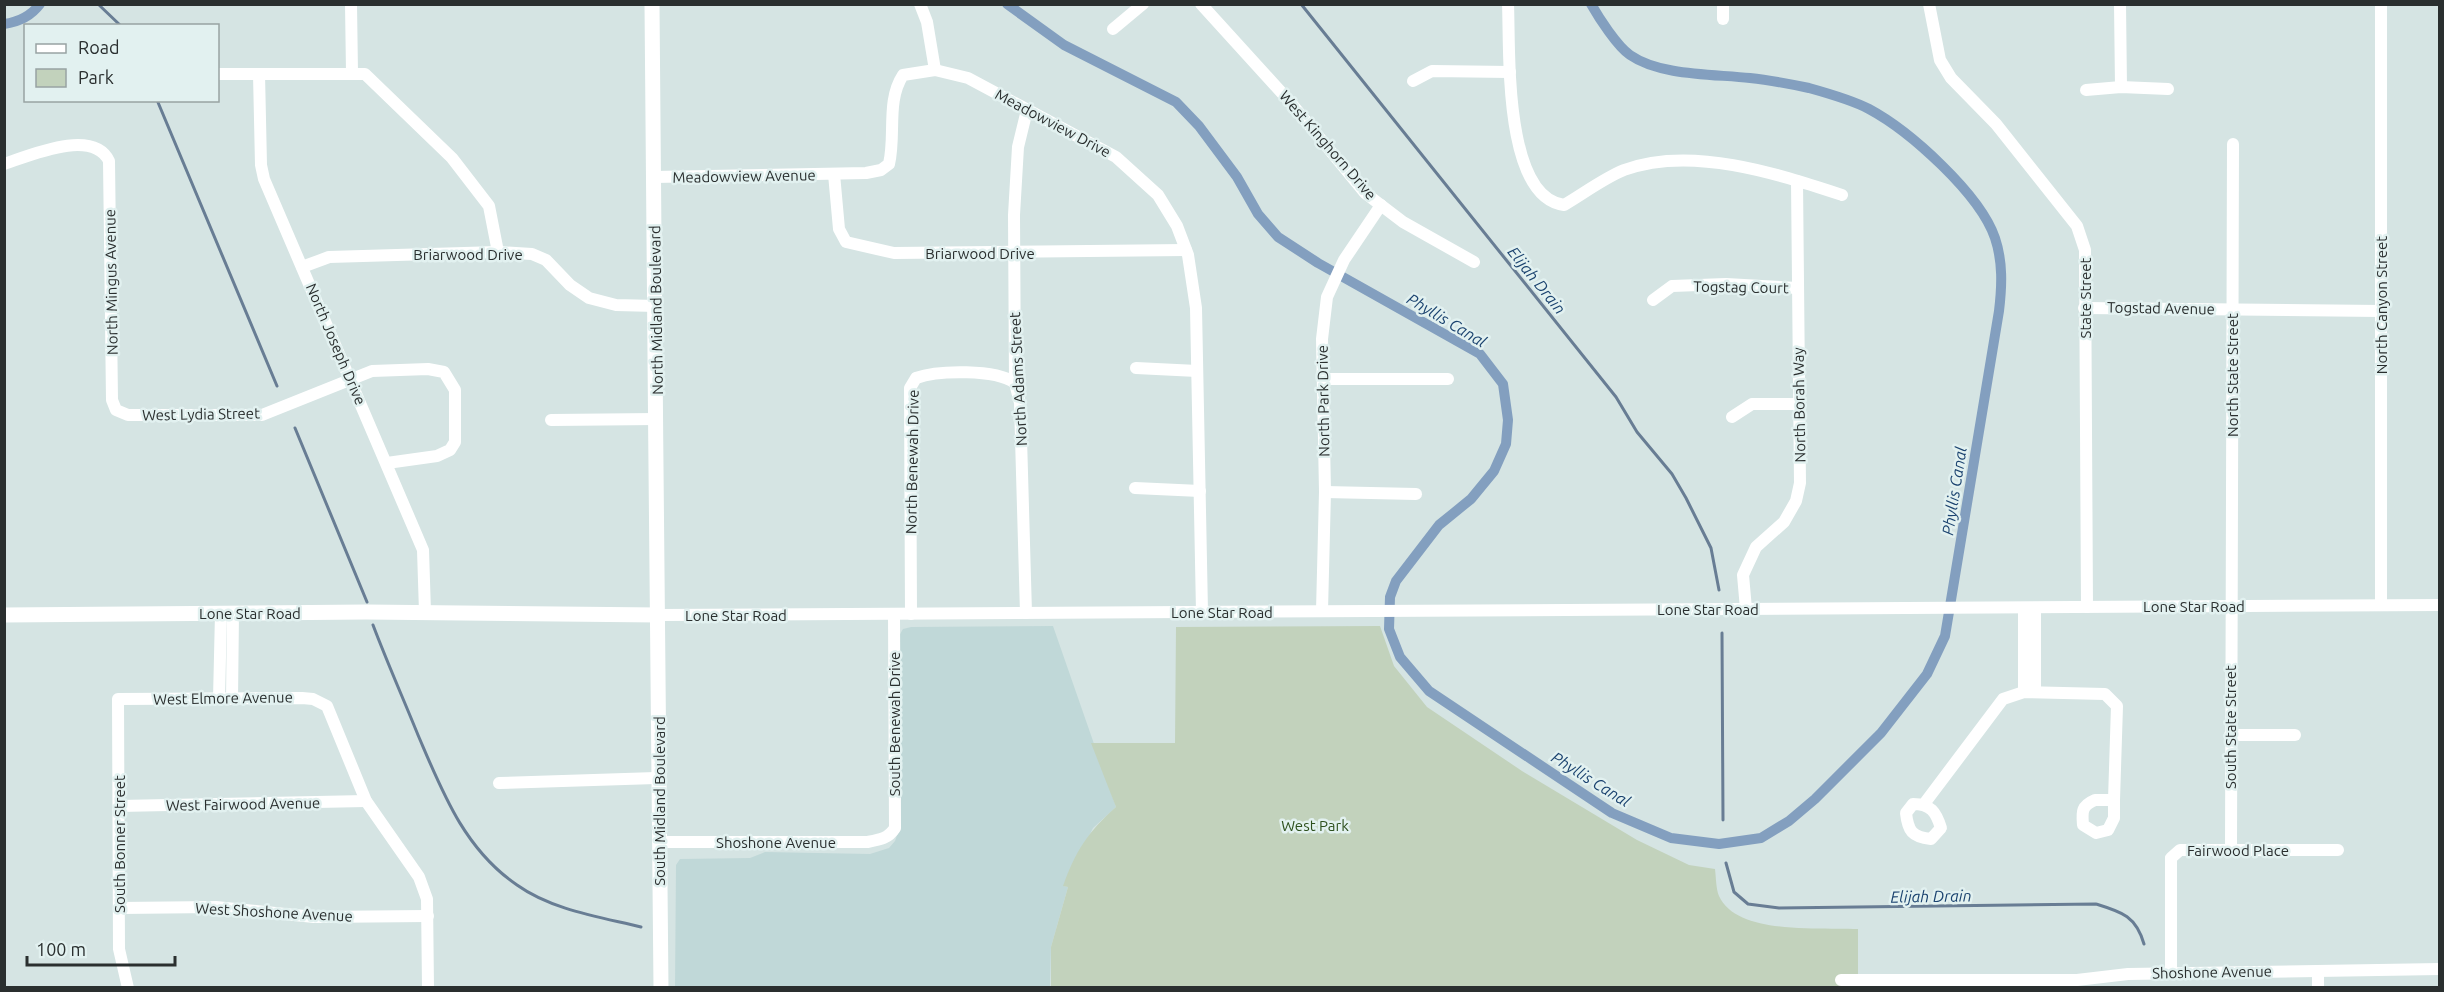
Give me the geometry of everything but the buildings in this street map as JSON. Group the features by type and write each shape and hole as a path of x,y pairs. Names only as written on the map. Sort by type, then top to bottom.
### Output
{"main road":[{"name":"North Midland Boulevard","path":"652,4 659,615"},
{"name":"Lone Star Road","path":"4,615 425,612 659,615"},
{"name":"South Midland Boulevard","path":"659,615 657,778 661,987"}],"street":[{"path":"351,4 352,73"},
{"path":"920,4 927,22 935,70"},
{"path":"1113,29 1143,4"},
{"name":"West Kinghorn Drive","path":"1201,4 1291,103 1365,194 1403,222 1474,262"},
{"path":"1508,4 1510,72 1516,144 1537,188 1555,204 1564,205 1624,170 1668,161 1723,163 1797,181 1842,195"},
{"path":"1722,19 1723,4"},
{"name":"State Street","path":"1929,4 1940,60 1951,78 1996,124 2077,226 2085,250 2087,607"},
{"path":"2120,4 2121,87"},
{"name":"North Canyon Street","path":"2381,4 2381,605"},
{"name":"Meadowview Drive","path":"834,174 866,173 881,170 890,164 894,146 894,97 897,85 903,75 935,70 968,78 1116,157 1158,195 1177,226 1186,250 1196,308 1202,612"},
{"path":"1413,81 1432,71 1510,72"},
{"path":"219,74 365,74 452,158 489,206 498,252"},
{"name":"North Joseph Drive","path":"259,74 261,165 264,179 289,243 351,378 423,550 425,612"},
{"path":"2086,90 2121,87 2168,89"},
{"name":"North Adams Street","path":"1026,613 1020,403 1015,383 1014,253 1018,147 1027,110"},
{"name":"North State Street","path":"2231,606 2233,144"},
{"name":"North Mingus Avenue","path":"4,164 64,146 96,146 105,153 109,161 112,400 116,410"},
{"name":"Meadowview Avenue","path":"654,177 834,174"},
{"name":"Briarwood Drive","path":"834,174 839,229 846,242 894,253 1186,250"},
{"name":"North Borah Way","path":"1746,609 1743,575 1756,547 1785,522 1797,501 1800,483 1797,181"},
{"name":"North Park Drive","path":"1322,611 1324,492 1322,339 1327,297 1342,264 1381,205"},
{"name":"Briarwood Drive","path":"302,267 330,257 498,252 532,254 546,260 570,285 590,298 616,305 656,306"},
{"name":"Togstag Court","path":"1653,300 1672,286 1726,284 1798,288"},
{"name":"Togstad Avenue","path":"2084,308 2381,311"},
{"path":"1136,368 1197,370"},
{"name":"West Lydia Street","path":"116,410 128,416 262,416 372,371 428,369 444,372 451,380 455,390 455,442 450,450 437,456 387,463"},
{"name":"North Benewah Drive","path":"911,614 910,388 916,378 931,373 991,375 1006,377 1015,383"},
{"path":"1323,379 1448,379"},
{"path":"1732,417 1752,404 1799,404"},
{"path":"551,420 657,419"},
{"path":"1135,488 1200,491"},
{"path":"1324,492 1416,494"},
{"name":"Lone Star Road","path":"659,615 2439,605"},
{"name":"South State Street","path":"2231,606 2231,848"},
{"path":"2029,609 2030,692"},
{"path":"226,699 227,613"},
{"name":"South Benewah Drive","path":"890,834 895,828 894,614"},
{"path":"1924,804 2003,699 2030,692 2105,694 2117,706 2114,800"},
{"name":"West Elmore Avenue","path":"118,699 313,699 327,706 366,801"},
{"name":"South Bonner Street","path":"118,699 119,949 128,987"},
{"path":"2230,735 2295,735"},
{"path":"499,783 657,778"},
{"path":"366,801 419,877 427,899 428,987"},
{"name":"West Fairwood Avenue","path":"119,806 366,801"},
{"name":"Shoshone Avenue","path":"659,842 867,842 885,839 890,834"},
{"name":"Fairwood Place","path":"2171,973 2171,858 2174,853 2180,850 2231,848 2338,850"},
{"name":"West Shoshone Avenue","path":"119,908 216,907 314,917 428,916"},
{"name":"Shoshone Avenue","path":"1840,980 1929,984 2071,984 2128,974 2439,969"},
{"path":"2318,971 2318,987"}],"shaded area":[{"path":"1053,626 1116,807 1093,828 1064,886 1068,887 1051,947 1050,987 675,988 676,865 680,859 750,858 765,852 870,854 889,848 895,841 901,824 899,636 903,629 911,627"}],"green space":[{"name":"West Park","path":"1380,626 1394,666 1427,707 1522,771 1637,840 1689,865 1715,869 1719,896 1729,909 1743,918 1782,927 1858,929 1858,987 1051,988 1051,947 1068,887 1063,886 1084,842 1116,807 1091,743 1175,743 1176,627"}],"waterway":[{"name":"Phyllis Canal","path":"4,24 24,18 40,4"},
{"path":"98,4 119,24"},
{"name":"Phyllis Canal","path":"1007,4 1064,45 1176,102 1199,126 1237,177 1258,214 1278,237 1318,263 1480,354 1503,384 1508,420 1506,444 1494,471 1471,499 1439,525 1396,581 1390,597 1389,629 1400,657 1429,691 1612,813 1671,838 1719,844 1761,838 1789,821 1815,799 1881,733 1927,674 1945,636 1999,311 2001,274 1998,247 1987,221 1975,202 1942,165 1886,119 1847,100 1809,88 1757,79 1704,75 1656,67 1642,62 1620,45 1591,4"},
{"name":"Elijah Drain","path":"1301,4 1616,397 1637,432 1672,474 1711,548 1719,590"},
{"path":"158,102 277,386"},
{"path":"295,428 367,602"},
{"path":"373,625 446,798 457,818 483,854 517,885 545,901 577,912 641,927"},
{"name":"Elijah Drain","path":"1722,633 1723,820"},
{"name":"Elijah Drain","path":"1726,863 1734,892 1748,904 1779,908 2096,904 2127,916 2137,927 2144,944"}]}
